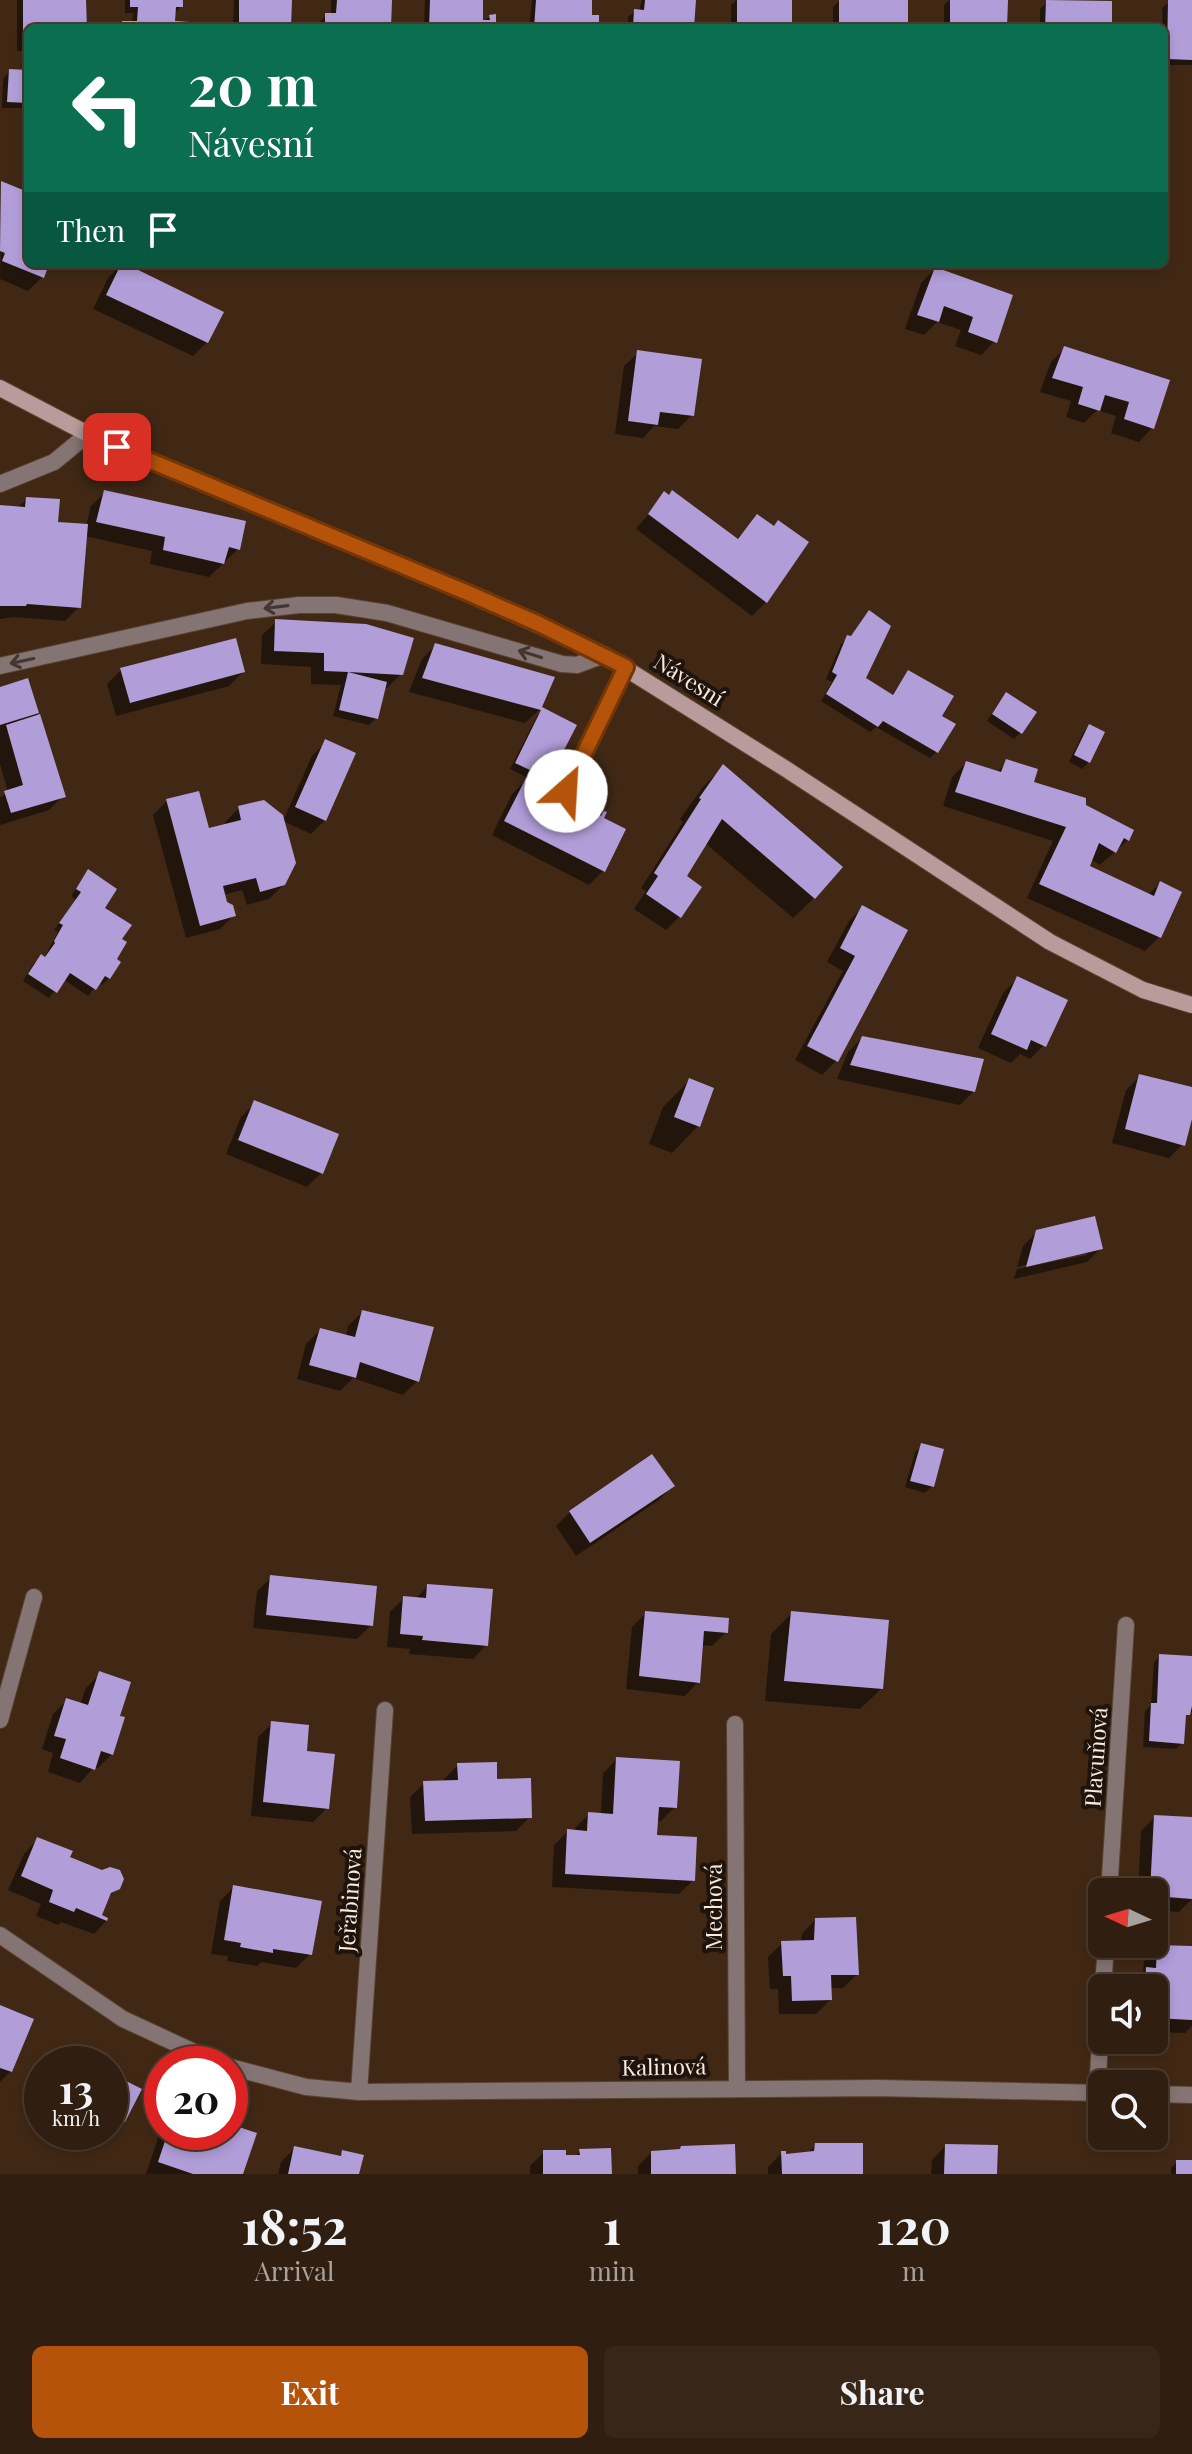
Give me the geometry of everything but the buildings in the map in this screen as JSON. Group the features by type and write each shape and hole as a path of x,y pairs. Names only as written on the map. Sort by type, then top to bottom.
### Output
{"street":[{"name":"Návesní","path":"0,388 88,434 468,593 604,655 1050,942 1143,990 1192,1005"},
{"path":"0,484 54,462 88,434"},
{"path":"0,666 247,611 299,605 336,605 387,613 562,664 577,665 604,655"},
{"path":"566,791 626,667"},
{"path":"0,1720 34,1597"},
{"name":"Plavuňová","path":"1110,1878 1126,1625"},
{"name":"Jeřabinová","path":"359,2092 385,1710"},
{"name":"Mechová","path":"735,1724 737,2089"},
{"path":"0,1935 123,2019 181,2046"},
{"name":"Kalinová","path":"248,2072 306,2087 359,2092 878,2088 1088,2093"},
{"path":"1168,2094 1192,2095"}],"route":[{"path":"117,447 468,593 626,667 566,791"}]}
